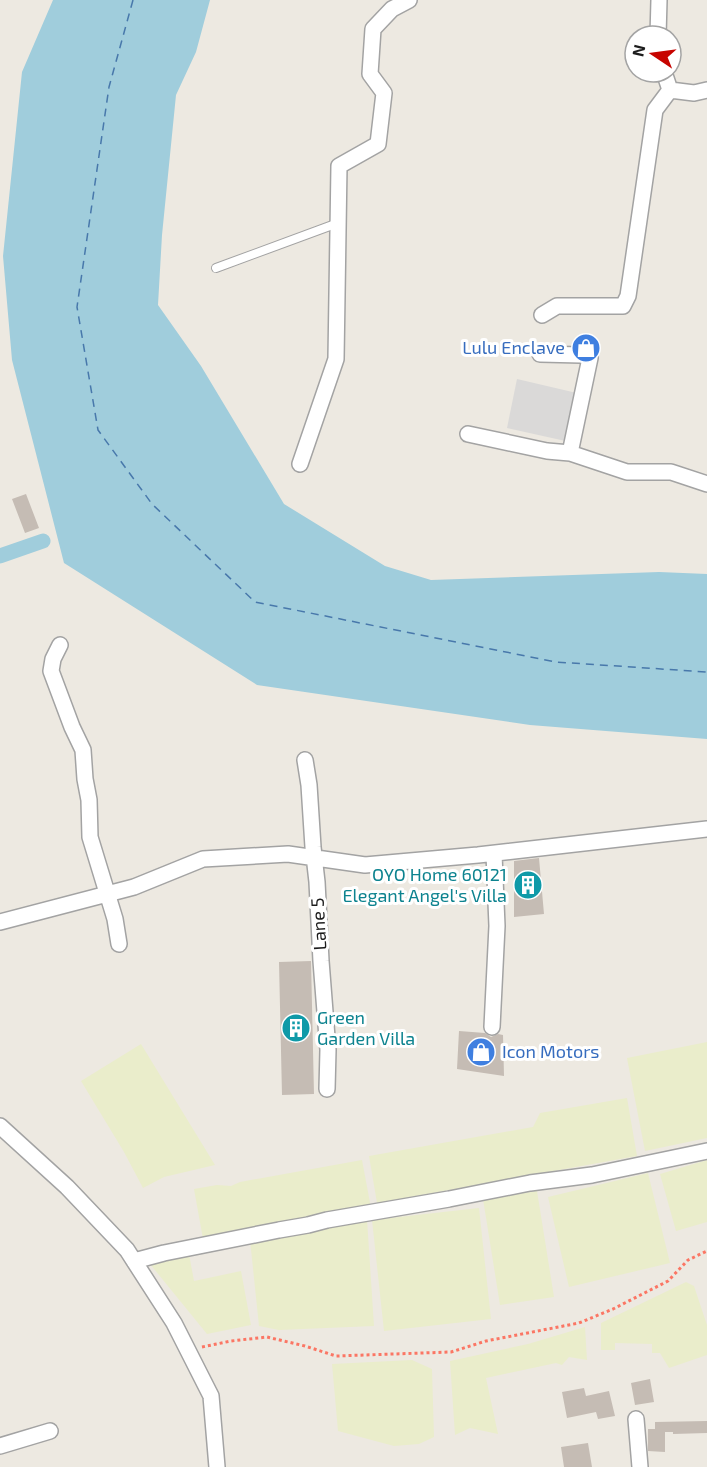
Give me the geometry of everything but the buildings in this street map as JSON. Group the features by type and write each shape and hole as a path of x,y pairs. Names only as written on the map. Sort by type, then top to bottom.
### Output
{"street":[{"path":"300,464 336,359 339,166 378,144 384,93 370,74 373,29 391,4 410,0"},
{"path":"658,24 659,0"},
{"path":"668,84 670,90"},
{"path":"670,90 694,93 707,90"},
{"path":"542,315 557,306 622,306 628,296 655,110 670,90"},
{"path":"540,354 581,355 590,358 570,453"},
{"path":"468,434 547,451 570,453 627,472 671,472 707,484"},
{"path":"60,645 53,659 51,671 83,750 89,801 90,837 108,893 119,944"},
{"name":"Lane 5","path":"305,760 309,785 328,1050 327,1089"},
{"path":"0,922 134,886 203,859 288,854 365,865 494,854 707,829"},
{"path":"492,1026 497,926 494,854"},
{"path":"0,1125 67,1187 127,1250 174,1323 211,1396 217,1467"},
{"path":"134,1261 164,1252 338,1218 438,1202 530,1183 592,1175 707,1151"},
{"path":"636,1419 640,1467"},
{"path":"0,1446 50,1431"}],"lane":[{"path":"216,268 338,223"}],"path":[{"path":"188,1350 231,1341 267,1337 336,1356 452,1352 486,1341 579,1323 613,1309 668,1281 688,1260 707,1251"}],"shaded area":[{"path":"517,379 581,394 570,442 507,428"}],"green space":[{"path":"707,1042 707,1138 645,1151 627,1058"},
{"path":"141,1044 215,1165 164,1177 143,1188 81,1081"},
{"path":"627,1098 637,1156 377,1203 369,1156 533,1127 540,1113"},
{"path":"362,1160 371,1208 203,1239 194,1189 217,1185 231,1186 240,1182"},
{"path":"707,1160 707,1222 676,1231 660,1174"},
{"path":"648,1173 670,1263 569,1287 548,1197"},
{"path":"537,1191 554,1297 500,1305 483,1199"},
{"path":"479,1208 491,1319 384,1331 372,1220"},
{"path":"367,1219 374,1326 279,1330 259,1326 250,1240"},
{"path":"189,1254 194,1281 241,1271 251,1325 207,1334 150,1264"},
{"path":"686,1282 694,1286 707,1325 707,1355 669,1368 660,1353 652,1353 652,1344 615,1343 615,1350 601,1350 601,1323"},
{"path":"585,1327 587,1360 569,1357 562,1365 556,1363 486,1378 498,1434 470,1428 455,1435 450,1361 528,1344"},
{"path":"412,1360 432,1369 434,1437 419,1444 394,1446 338,1431 332,1364"}],"water":[{"path":"53,0 210,0 196,52 176,95 162,235 158,305 201,366 284,504 385,566 431,580 659,572 707,574 707,739 530,725 257,685 64,563 12,360 3,256 22,72"}],"waterway":[{"path":"0,556 43,541"}],"ferry route":[{"path":"133,0 109,87 77,307 98,430 152,504 255,602 556,662 707,672"}],"place":[{"name":"Lulu Enclave","path":"586,348"},
{"name":"OYO Home 60121 Elegant Angel's Villa","path":"528,885"},
{"name":"Green Garden Villa","path":"296,1028"},
{"name":"Icon Motors","path":"481,1052"}]}
